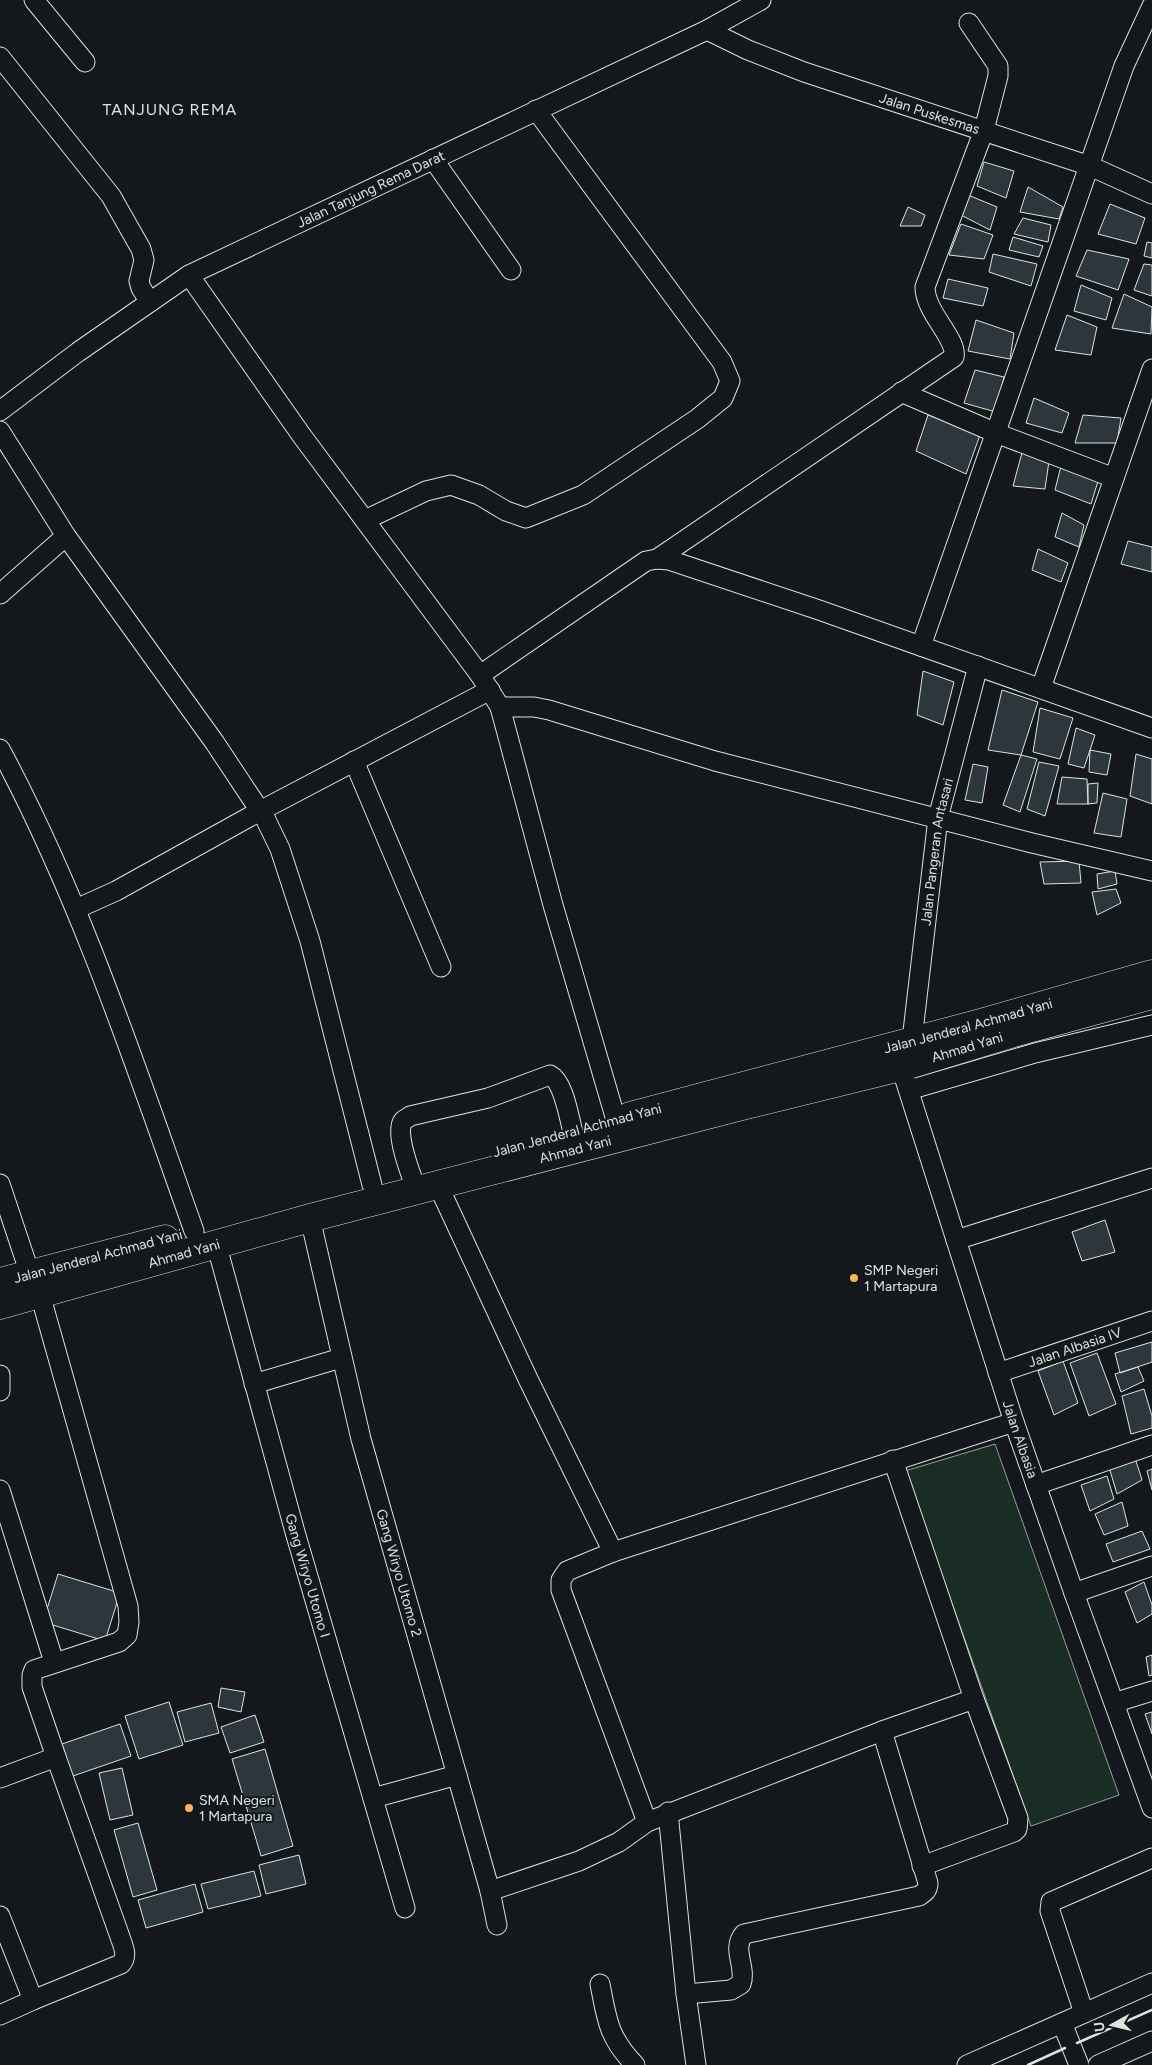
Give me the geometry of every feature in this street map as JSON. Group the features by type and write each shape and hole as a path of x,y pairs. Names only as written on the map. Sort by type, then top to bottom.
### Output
{"highway":[{"name":"Jalan Jenderal Achmad Yani","path":"0,1282 35,1284 205,1237 372,1185 422,1184 573,1132 616,1120 912,1040 1067,1008 1152,974"},
{"name":"Ahmad Yani","path":"205,1237 310,1218 422,1184 738,1107 905,1078 1012,1046 1067,1008 1152,995"},
{"path":"0,1305 35,1284"}],"street":[{"path":"34,0 85,62"},
{"name":"Jalan Tanjung Rema Darat","path":"0,411 78,352 190,275 706,30 761,0"},
{"path":"922,646 1124,66 1152,6"},
{"path":"657,559 954,357 955,348 928,304 926,287 984,130 998,76 998,66 968,23"},
{"name":"Jalan Puskesmas","path":"706,30 748,50 804,72 1090,166 1152,194"},
{"path":"0,57 111,196 141,249 144,260 139,281 140,288 150,302"},
{"path":"365,520 426,491 451,485 479,495 506,511 526,518 583,495 697,419 723,398 730,381 722,362 536,110"},
{"path":"433,159 511,270"},
{"path":"190,275 302,436 485,682 500,707 553,904 616,1120"},
{"path":"1041,688 1152,369"},
{"path":"901,392 996,434 1114,478"},
{"path":"0,431 66,536 215,743 266,820 280,849 310,941 372,1185"},
{"path":"0,594 66,536"},
{"path":"76,909 116,891 260,810 354,761 485,682 646,561 657,559 669,560 922,646 1152,728"},
{"name":"Jalan Pangeran Antasari","path":"912,1040 938,818 978,666"},
{"path":"500,707 534,707 549,710 715,761 1152,871"},
{"name":"Gang Wiryo Utomo I","path":"0,749 24,794 76,909 205,1237 254,1384 295,1532 405,1908"},
{"path":"354,761 441,967"},
{"path":"1012,1046 1152,1025"},
{"path":"573,1132 561,1087 556,1078 550,1075 488,1098 410,1116 403,1121 400,1128 403,1146 422,1184 528,1379 613,1552"},
{"name":"Jalan Albasia","path":"905,1078 1014,1422 1152,1808"},
{"path":"956,1240 1152,1178"},
{"path":"0,1184 35,1284 128,1606 129,1622 127,1635 119,1642 34,1670 31,1681 125,1954 124,1960 120,1964 0,2015"},
{"name":"Gang Wiryo Utomo 2","path":"310,1218 361,1439 490,1891 497,1925"},
{"name":"Jalan Albasia IV","path":"998,1374 1152,1321"},
{"path":"254,1384 341,1358"},
{"path":"0,1376 0,1391"},
{"path":"647,1822 560,1584 567,1571 613,1552 1014,1422"},
{"path":"1036,1485 1152,1445"},
{"path":"893,1460 974,1699 1018,1818 1017,1829 1014,1832 922,1866"},
{"path":"0,1490 54,1662"},
{"path":"1074,1593 1152,1566"},
{"path":"1115,1706 1123,1700 1152,1691"},
{"path":"490,1891 579,1861 619,1842 647,1822 668,1812 882,1731 974,1699"},
{"path":"686,1994 731,1990 741,1984 743,1973 738,1947 744,1934 920,1896 928,1888 882,1731"},
{"path":"0,1778 56,1757"},
{"path":"372,1798 457,1775"},
{"path":"668,1812 686,1994 696,2065"},
{"path":"1084,2013 1050,1911 1051,1902 1152,1858"},
{"path":"0,1916 33,2000"},
{"path":"600,1984 609,2028 621,2052 635,2065"},
{"path":"967,2065 1152,1984"},
{"path":"1062,2022 1079,2065"},
{"path":"1098,2065 1152,2041"}],"green space":[{"path":"995,1444 1119,1795 1031,1826 905,1471"}],"building":[{"path":"984,162 1014,171 1006,198 977,186"},
{"path":"1028,187 1063,207 1059,219 1020,212"},
{"path":"968,195 997,207 990,230 961,215"},
{"path":"1110,204 1145,218 1136,244 1098,234"},
{"path":"908,207 925,215 921,226 900,226"},
{"path":"1023,218 1051,225 1048,242 1014,234"},
{"path":"961,224 993,235 984,259 949,255"},
{"path":"1013,237 1043,246 1039,257 1009,250"},
{"path":"1147,242 1152,243 1152,258 1144,256"},
{"path":"1087,250 1129,259 1118,290 1076,276"},
{"path":"993,254 1037,264 1031,286 989,272"},
{"path":"1144,264 1152,265 1152,296 1134,290"},
{"path":"948,279 988,288 983,306 943,298"},
{"path":"1081,285 1112,298 1106,320 1074,311"},
{"path":"1124,294 1152,307 1151,334 1112,328"},
{"path":"1067,315 1097,327 1091,355 1055,350"},
{"path":"976,320 1014,333 1010,359 968,351"},
{"path":"975,370 1004,377 996,412 964,403"},
{"path":"1034,398 1069,413 1062,433 1026,423"},
{"path":"928,415 980,435 966,474 916,451"},
{"path":"1083,415 1121,418 1117,443 1075,443"},
{"path":"1023,449 1050,454 1045,489 1013,486"},
{"path":"1061,466 1099,478 1091,504 1055,490"},
{"path":"1062,513 1084,525 1079,547 1055,537"},
{"path":"1128,541 1152,547 1152,572 1121,564"},
{"path":"1038,549 1068,563 1061,582 1032,570"},
{"path":"923,671 954,682 943,725 917,715"},
{"path":"1002,690 1038,702 1021,755 988,750"},
{"path":"1040,708 1073,718 1060,759 1033,752"},
{"path":"1076,728 1095,735 1084,768 1068,764"},
{"path":"1090,750 1111,754 1107,775 1089,772"},
{"path":"1136,754 1152,759 1152,804 1130,796"},
{"path":"1021,755 1037,759 1020,812 1003,805"},
{"path":"1039,762 1059,766 1045,816 1027,809"},
{"path":"973,764 988,767 982,803 965,800"},
{"path":"1062,777 1087,779 1088,804 1057,804"},
{"path":"1098,783 1097,803 1088,804 1088,784"},
{"path":"1103,793 1127,799 1121,837 1094,833"},
{"path":"1079,861 1081,883 1044,884 1040,862"},
{"path":"1115,871 1117,884 1098,889 1097,874"},
{"path":"1116,889 1121,903 1097,915 1092,892"},
{"path":"1105,1220 1115,1252 1082,1261 1072,1232"},
{"path":"1152,1342 1152,1362 1120,1373 1115,1353"},
{"path":"1097,1353 1116,1404 1089,1416 1070,1363"},
{"path":"1063,1361 1078,1403 1054,1415 1038,1371"},
{"path":"1138,1367 1144,1381 1121,1392 1115,1374"},
{"path":"1144,1389 1152,1416 1152,1428 1131,1434 1122,1396"},
{"path":"1136,1461 1142,1480 1117,1494 1109,1467"},
{"path":"1152,1469 1152,1490 1147,1471"},
{"path":"1107,1476 1114,1499 1090,1511 1081,1485"},
{"path":"1122,1502 1128,1526 1104,1535 1095,1514"},
{"path":"1142,1531 1150,1549 1113,1562 1106,1544"},
{"path":"58,1574 120,1593 105,1641 43,1622"},
{"path":"1144,1582 1152,1605 1152,1614 1137,1623 1125,1592"},
{"path":"1152,1655 1152,1675 1149,1676 1146,1657"},
{"path":"221,1688 245,1692 241,1712 218,1707"},
{"path":"169,1702 183,1745 139,1759 125,1716"},
{"path":"211,1703 219,1733 185,1742 177,1712"},
{"path":"1152,1712 1152,1734 1145,1714"},
{"path":"255,1715 264,1742 230,1753 221,1727"},
{"path":"120,1724 131,1756 70,1777 59,1745"},
{"path":"265,1749 293,1846 261,1856 232,1759"},
{"path":"122,1768 133,1815 110,1820 99,1773"},
{"path":"138,1823 157,1890 133,1897 114,1830"},
{"path":"299,1855 306,1884 266,1894 259,1865"},
{"path":"254,1871 261,1896 208,1909 201,1884"},
{"path":"195,1884 203,1912 146,1928 138,1900"}],"wall":[{"path":"1077,2043 1152,2010"},
{"path":"1028,2065 1065,2048"}],"place":[{"name":"SMP Negeri 1 Martapura","path":"854,1278"},
{"name":"SMA Negeri 1 Martapura","path":"189,1808"}],"district":[{"name":"TANJUNG REMA","path":"170,109"}]}
